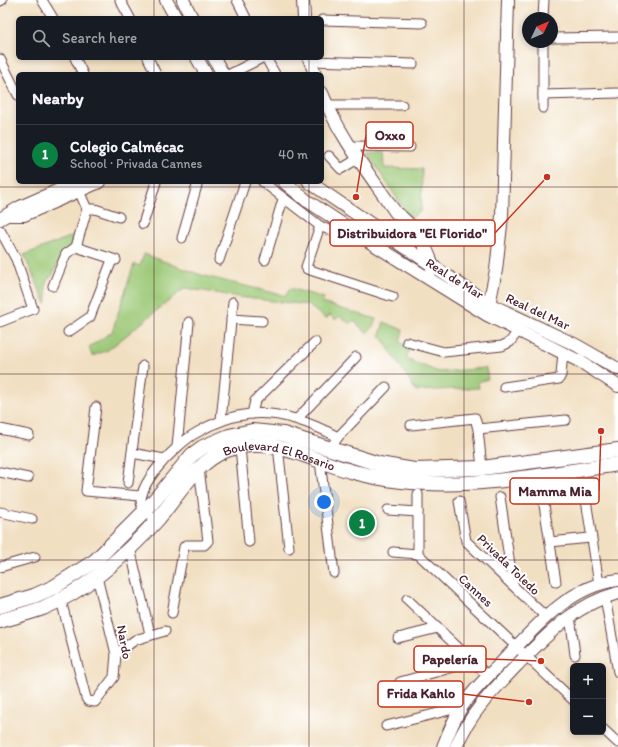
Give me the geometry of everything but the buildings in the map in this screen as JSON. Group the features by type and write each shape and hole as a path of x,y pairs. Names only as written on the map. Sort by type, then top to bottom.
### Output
{"main road":[{"name":"Boulevard El Rosario","path":"0,606 34,596 54,587 83,570 114,544 145,511 192,455 203,447 229,436 252,431 289,435 379,464 414,470 482,468 618,450"},
{"name":"Boulevard El Rosario","path":"0,622 61,600 97,577 130,548 158,519 199,468 218,454 240,447 257,444 278,446 320,462 375,478 436,484 498,481 618,464"}],"street":[{"path":"42,0 52,16"},
{"path":"120,0 129,16"},
{"path":"166,0 175,16"},
{"path":"183,0 191,16"},
{"path":"237,0 245,16"},
{"path":"303,0 304,16"},
{"path":"488,309 502,216 508,0"},
{"path":"543,12 544,0"},
{"path":"324,20 422,23"},
{"path":"558,38 618,37"},
{"path":"542,48 543,108"},
{"path":"0,59 16,91"},
{"path":"76,60 82,72"},
{"path":"149,60 155,72"},
{"path":"198,60 205,72"},
{"path":"215,60 222,72"},
{"path":"234,72 258,60"},
{"path":"267,60 274,72"},
{"path":"314,72 310,60 413,64"},
{"path":"543,95 618,93"},
{"path":"324,98 351,146 396,213 402,217 428,252 428,277"},
{"path":"327,105 402,105"},
{"path":"351,146 410,147"},
{"path":"330,156 341,169 359,158"},
{"path":"143,224 155,184"},
{"path":"182,238 197,184"},
{"path":"219,260 244,184"},
{"path":"265,184 320,226 329,230 365,239"},
{"name":"Real de Mar","path":"286,184 306,200 365,239 428,277 488,309 518,331 581,362 618,386"},
{"name":"Real del Mar","path":"311,184 429,263 488,309 576,345 618,370"},
{"path":"5,217 24,215 73,185 87,209 76,247 66,254 53,286"},
{"path":"265,260 283,199"},
{"path":"87,209 100,210 119,216"},
{"path":"320,226 306,268 393,297"},
{"path":"0,230 16,259 33,309 0,322"},
{"path":"68,332 90,317 114,260 76,247"},
{"path":"221,420 233,302"},
{"path":"231,319 262,321"},
{"path":"176,447 189,322"},
{"path":"407,342 444,352 507,344 518,331"},
{"path":"252,414 256,401 315,342"},
{"path":"504,387 559,379 561,376 563,353"},
{"path":"297,419 356,357"},
{"path":"128,483 143,366"},
{"path":"330,449 338,437 386,387"},
{"path":"96,406 86,491 140,496"},
{"path":"158,519 145,511 140,504 140,496 164,459 176,447 194,433 221,420 252,414 278,415 297,419 338,437"},
{"path":"411,425 473,418 477,420 482,468"},
{"path":"478,428 566,420"},
{"path":"0,429 29,435"},
{"path":"278,446 289,548"},
{"path":"240,447 249,542"},
{"path":"132,453 164,459"},
{"path":"320,462 334,573"},
{"path":"172,613 184,547 186,545 204,545 208,541 199,468"},
{"path":"0,472 28,478"},
{"path":"584,487 590,538 599,584"},
{"path":"542,492 556,582"},
{"path":"393,552 418,554 418,494"},
{"path":"500,498 512,585"},
{"name":"Privada Toledo","path":"459,501 466,541 546,617"},
{"path":"388,510 418,512"},
{"path":"0,512 32,519"},
{"path":"550,542 590,538"},
{"path":"130,548 150,634"},
{"name":"Cannes","path":"418,554 572,699"},
{"path":"0,567 36,557"},
{"name":"Nardo","path":"61,600 86,698 92,702 98,700 114,677 116,654 97,577"},
{"path":"443,747 454,720 462,707 488,676 546,617 574,597 599,584 618,580"},
{"path":"456,747 479,706 552,629 589,603 618,593"},
{"path":"605,597 618,672"},
{"path":"408,599 488,676"},
{"path":"570,615 575,656"},
{"path":"398,638 438,628"},
{"path":"116,654 135,640 150,634 165,631"},
{"path":"400,682 472,662"},
{"path":"386,726 462,707"},
{"path":"606,732 618,743"}],"green space":[{"path":"383,152 384,168 422,169 421,211 410,218 367,153"},
{"path":"80,233 77,244 64,251 52,276 47,280 46,304 24,255"},
{"path":"144,254 201,275 286,296 290,288 324,298 322,303 376,319 373,327 366,333 353,320 350,324 340,316 336,320 330,315 326,319 308,305 246,298 185,288 108,350 92,356 89,347 112,332 134,264 140,266"},
{"path":"384,322 403,330 400,342 410,348 406,359 439,372 486,368 488,379 478,382 479,388 416,391 380,335"}],"place":[{"name":"Distribuidora \"El Florido\"","path":"547,177"},
{"name":"Oxxo","path":"356,197"},
{"name":"Mamma Mia","path":"601,431"},
{"name":"Colegio Calmécac","path":"362,523"},
{"name":"Papelería","path":"541,661"},
{"name":"Frida Kahlo","path":"529,702"}]}
